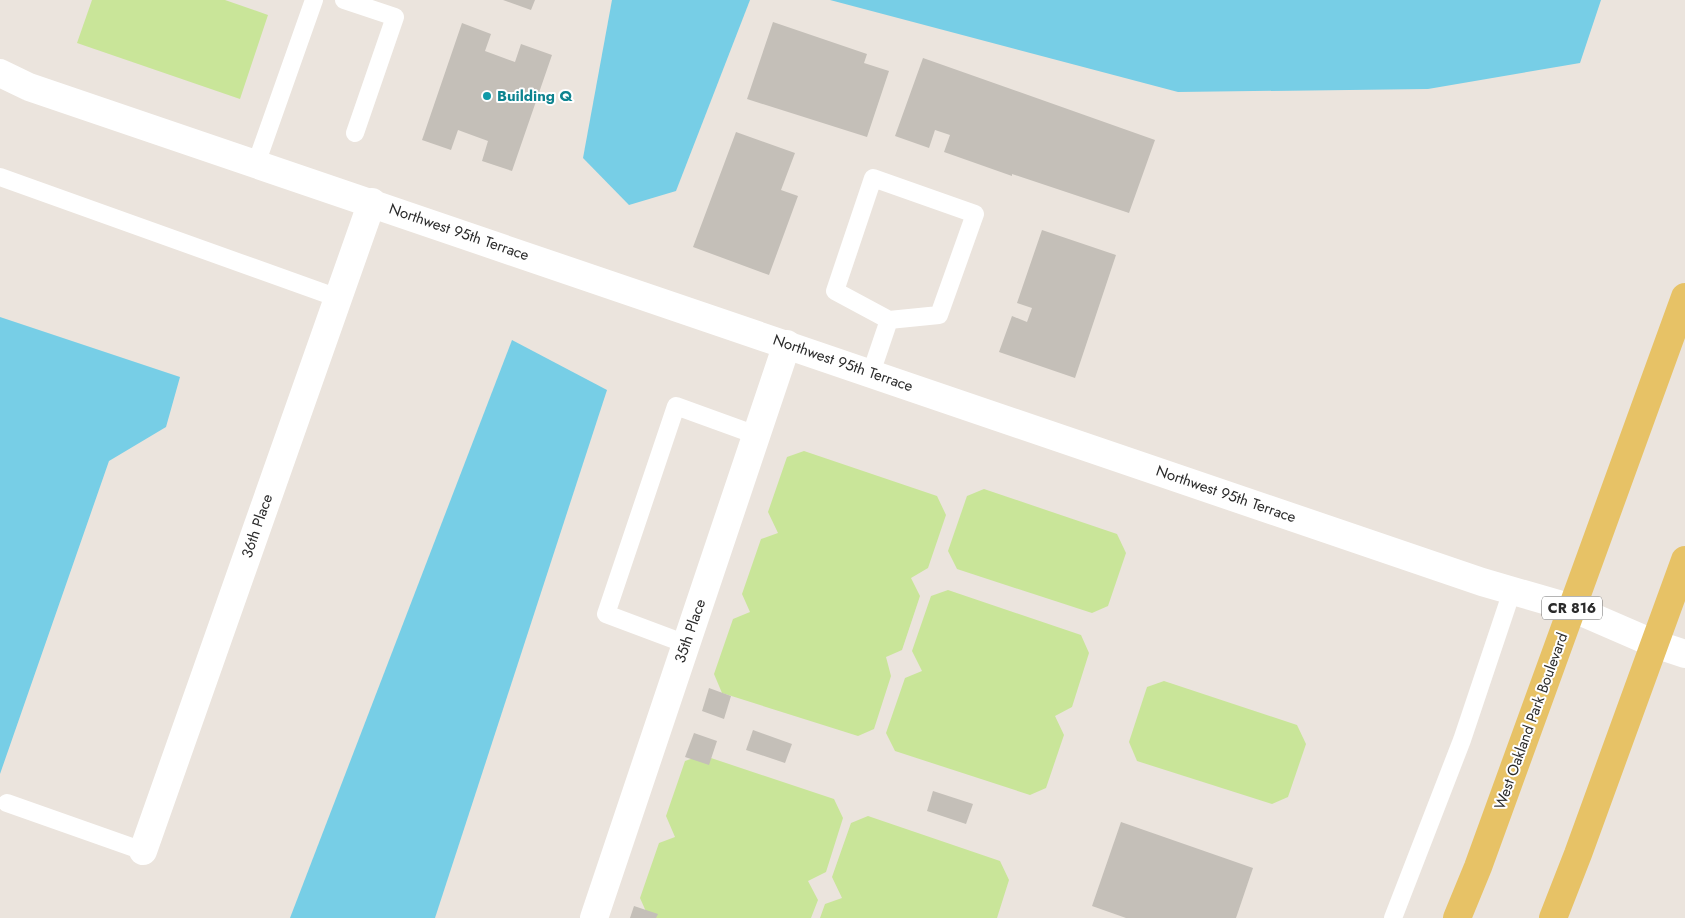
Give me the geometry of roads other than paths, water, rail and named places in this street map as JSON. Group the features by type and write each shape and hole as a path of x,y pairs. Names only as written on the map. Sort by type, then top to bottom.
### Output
{"main road":[{"name":"West Oakland Park Boulevard","path":"1457,918 1478,867 1685,297"},
{"path":"1553,918 1685,560"}],"street":[{"name":"Northwest 95th Terrace","path":"0,73 29,87 1512,590 1572,608 1655,644 1685,654"},
{"name":"36th Place","path":"143,851 372,202"},
{"name":"35th Place","path":"594,918 787,344"}],"lane":[{"path":"256,164 314,0"},
{"path":"344,0 395,17 355,133"},
{"path":"0,177 338,298"},
{"path":"873,178 975,214 940,315 889,320 836,291 873,178"},
{"path":"871,373 889,320"},
{"path":"686,644 606,614 676,406 756,436"},
{"path":"1392,918 1462,740 1512,590"},
{"path":"7,804 143,851"}],"water":[{"path":"612,0 750,0 676,191 629,205 583,158"},
{"path":"830,0 1601,0 1580,63 1428,89 1178,92"},
{"path":"0,317 180,377 166,427 109,461 0,774"},
{"path":"512,340 607,390 435,918 290,918"}],"place":[{"name":"Building Q","path":"487,96"}]}
